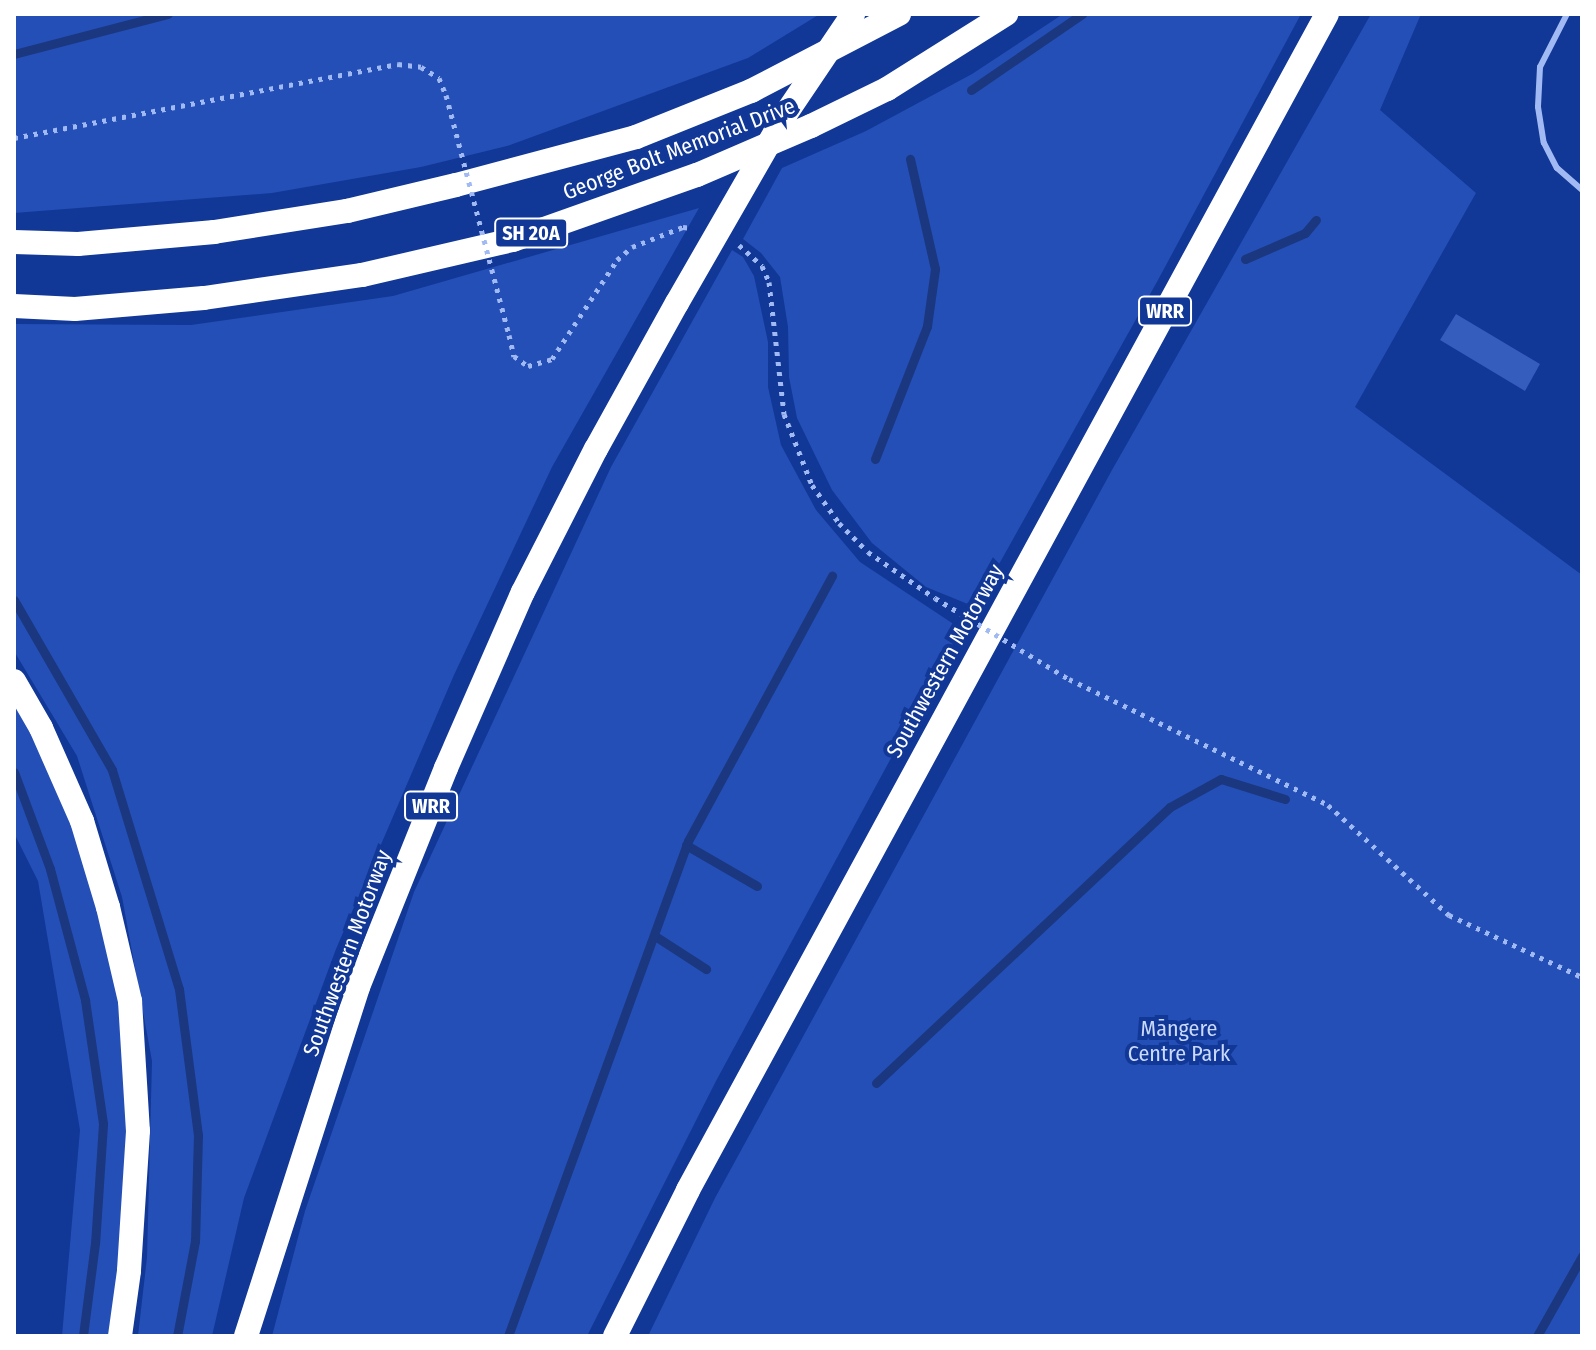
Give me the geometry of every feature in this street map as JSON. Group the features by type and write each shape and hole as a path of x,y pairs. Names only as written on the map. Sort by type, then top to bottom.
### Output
{"highway":[{"name":"Southwestern Motorway","path":"246,1336 358,987 446,768 523,592 596,449 677,303 785,115 853,14"},
{"name":"George Bolt Memorial Drive","path":"14,242 78,244 214,232 347,211 456,185 636,137 751,91 899,14"},
{"name":"George Bolt Memorial Drive","path":"14,306 75,309 204,298 362,275 513,240 697,175 811,126 887,89 1006,14"},
{"name":"Southwestern Motorway","path":"615,1336 688,1190 1327,14"},
{"path":"14,681 41,728 82,821 108,907 130,1001 138,1131 129,1271 120,1336"}],"lane":[{"path":"1567,14 1540,67 1538,107 1544,143 1557,168 1582,190"}],"path":[{"path":"14,138 398,64 421,67 439,78 446,95 514,356 528,366 552,359 617,260 632,247 683,227 701,228"},
{"path":"728,240 741,246 762,266 769,282 784,414 812,485 839,523 868,552 935,598 1069,679 1328,805 1449,915 1582,977"}],"green space":[{"path":"14,14 820,14 748,58 507,146 421,167 272,193 14,213"},
{"path":"1063,14 1301,14 1158,280 975,607 926,587 872,543 832,490 797,418 789,377 788,327 780,277 761,253 743,239 782,168 866,131 972,74"},
{"name":"Māngere Centre Park","path":"1371,14 1421,14 1380,110 1476,193 1355,407 1582,575 1582,1336 648,1336 715,1198 1112,470"},
{"path":"699,208 552,467 454,675 336,949 244,1198 212,1336 138,1336 147,1257 152,1061 122,897 77,756 14,651 14,324 191,325 393,296"},
{"path":"732,250 743,257 754,276 768,342 768,387 781,445 816,510 860,562 961,629 716,1081 587,1336 272,1336 305,1211 414,892 611,467"},
{"path":"14,694 57,782 85,859 118,998 127,1065 124,1229 108,1336 62,1336 80,1130 38,881 14,833"}],"building":[{"path":"1456,314 1540,364 1525,391 1440,340"}],"waterway":[{"path":"14,54 168,14"},
{"path":"971,90 1082,14"},
{"path":"875,459 927,326 935,269 910,159"},
{"path":"1245,259 1305,233 1316,220"},
{"path":"508,1336 688,841 832,576"},
{"path":"14,600 112,770 179,989 198,1135 195,1241 177,1336"},
{"path":"14,772 50,869 85,1000 103,1124 95,1243 83,1336"},
{"path":"876,1083 1170,807 1221,779 1285,799"},
{"path":"686,845 757,886"},
{"path":"655,936 706,969"},
{"path":"1537,1336 1582,1256"}]}
